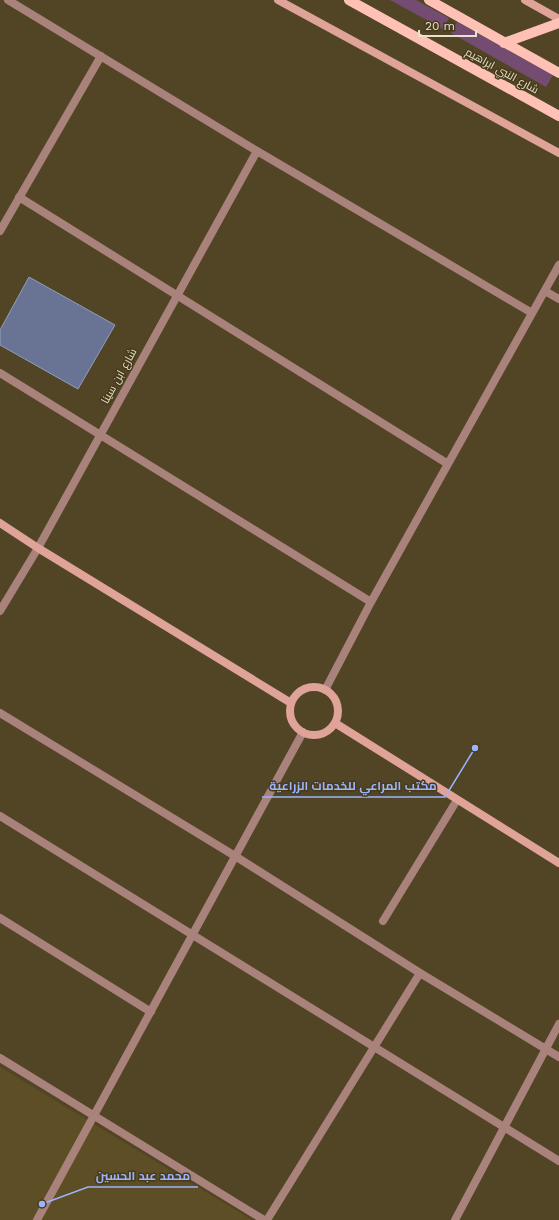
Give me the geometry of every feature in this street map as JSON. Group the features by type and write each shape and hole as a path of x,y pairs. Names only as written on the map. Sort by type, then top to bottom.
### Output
{"main road":[{"path":"342,0 383,19"},
{"name":"شارع النبي ابراهيم","path":"349,0 559,116"},
{"path":"429,0 559,73"},
{"path":"504,42 559,23"}],"street":[{"path":"8,0 257,151 532,313"},
{"path":"278,0 559,153"},
{"path":"525,0 559,19"},
{"path":"0,231 101,56"},
{"name":"شارع ابن سينا","path":"0,611 38,548 99,434 257,151"},
{"path":"19,197 448,464"},
{"path":"325,690 371,602 559,265"},
{"path":"545,291 559,299"},
{"path":"0,373 371,602"},
{"path":"0,523 38,548 292,703"},
{"path":"317,687 325,690 331,694 337,703 338,713 335,723 322,733 312,734 303,732 297,728 292,719 292,703 297,694 306,688 317,687"},
{"path":"0,713 235,856 559,1057"},
{"path":"335,723 559,863"},
{"path":"37,1220 303,732"},
{"path":"383,921 457,800"},
{"path":"0,816 559,1161"},
{"path":"0,918 151,1012"},
{"path":"0,1058 266,1220 420,972"},
{"path":"455,1220 559,1024"}],"shaded area":[{"path":"390,0 416,0 449,18 443,29"},
{"path":"457,22 553,75 546,87 451,33"},
{"path":"0,1067 252,1220 0,1220"}],"building":[{"path":"29,277 115,325 78,389 0,345 0,330"}],"place":[{"name":"مكتب المراعي للخدمات الزراعية","path":"475,748"},
{"name":"محمد عبد الحسين","path":"42,1204"}]}
